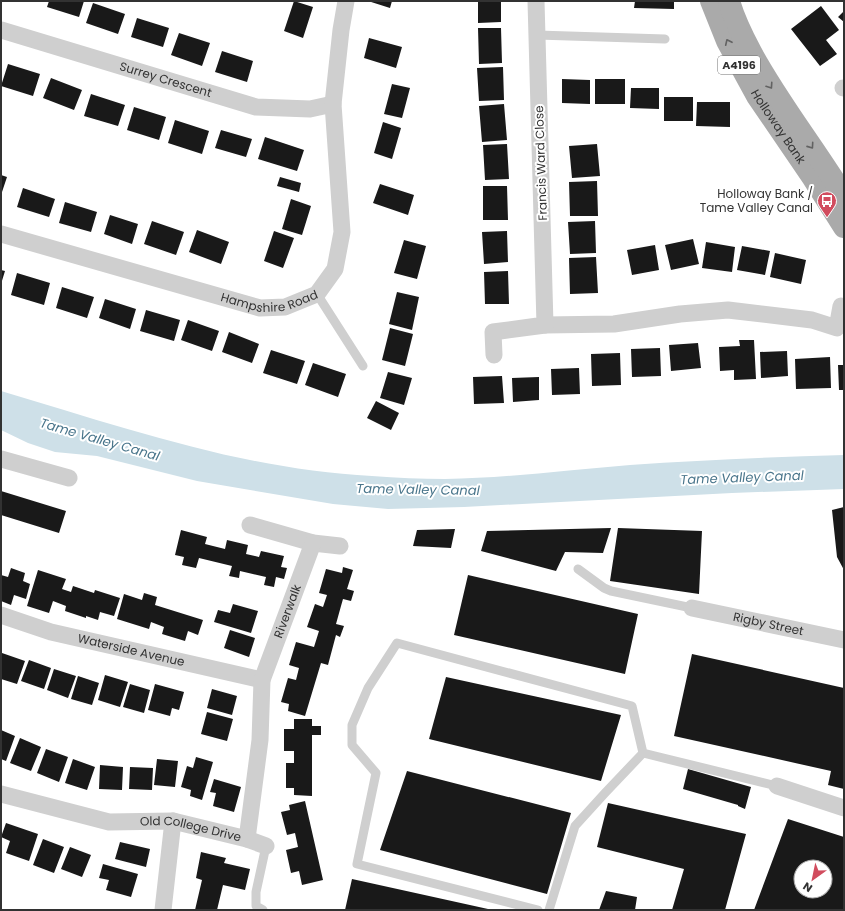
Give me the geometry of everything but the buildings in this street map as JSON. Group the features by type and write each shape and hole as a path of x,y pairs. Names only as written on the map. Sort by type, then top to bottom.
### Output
{"main road":[{"name":"Holloway Bank","path":"711,1 727,41 756,96 814,178 844,227"},
{"name":"Holloway Bank","path":"729,1 742,35 765,79 827,168 844,196"}],"street":[{"name":"Hampshire Road","path":"1,234 260,308 286,307 316,294 335,269 342,232 333,104 341,30 346,1"},
{"name":"Francis Ward Close","path":"536,1 545,325"},
{"name":"Surrey Crescent","path":"1,30 256,107 310,109 333,104"},
{"path":"494,355 493,332 545,325 614,324 680,314 728,310 812,320 837,328 841,306"},
{"path":"1,459 69,478"},
{"path":"250,525 313,543 340,546"},
{"name":"Riverwalk","path":"262,680 313,543"},
{"name":"Rigby Street","path":"692,608 844,640"},
{"name":"Waterside Avenue","path":"1,615 51,632 262,680"},
{"name":"Old College Drive","path":"1,794 109,822 173,821 247,839 260,740 262,680"},
{"path":"777,786 844,808"},
{"path":"163,910 173,821"},
{"path":"247,839 266,846"}],"lane":[{"path":"537,35 665,39"},
{"path":"316,294 363,366"},
{"path":"578,569 604,588 611,591 692,608"},
{"path":"538,910 357,864 376,773 352,745 352,726 368,688 397,643 632,706 643,753"},
{"path":"643,753 777,786"},
{"path":"549,910 575,826 643,753"},
{"path":"263,910 256,906 256,892 266,846"}],"water":[{"name":"Tame Valley Canal","path":"1,391 184,445 277,465 325,472 381,477 445,479 514,475 657,463 844,455 844,489 732,493 464,507 388,509 333,504 197,481 97,456 55,452 28,443 1,430"}],"place":[{"name":"Holloway Bank / Tame Valley Canal","path":"827,218"}]}
